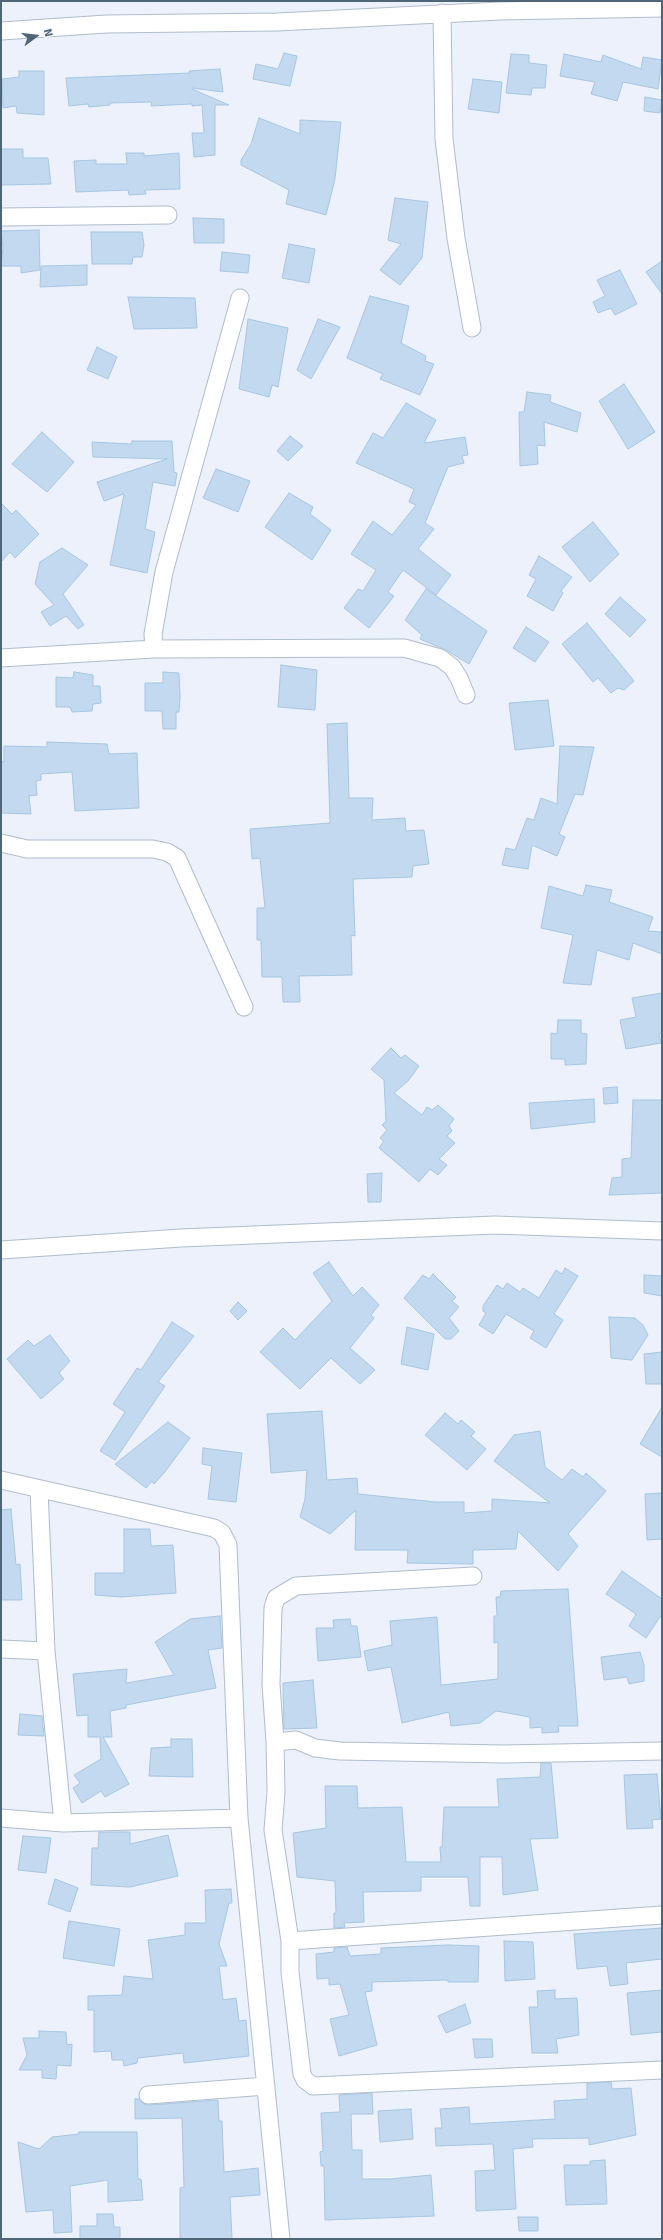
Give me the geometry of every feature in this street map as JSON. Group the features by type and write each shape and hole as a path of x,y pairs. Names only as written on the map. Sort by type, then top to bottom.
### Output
{"street":[{"path":"1,31 107,24 277,22 442,13 662,8"},
{"path":"442,13 444,139 456,238 472,328"},
{"path":"1,217 168,215"},
{"path":"154,649 153,634 164,572 240,298"},
{"path":"1,658 154,649 404,648 440,658 452,667 466,695"},
{"path":"1,843 27,849 153,849 167,852 177,858 244,1007"},
{"path":"1,1250 188,1238 495,1225 662,1231"},
{"path":"1,1480 39,1490 214,1528 222,1533 228,1545 230,1559 232,1666 239,1818 281,2239"},
{"path":"39,1490 46,1651 63,1823"},
{"path":"473,1576 296,1586 276,1598 273,1608 272,1684 276,1792 274,1830 290,1941 290,1972 302,2074 305,2080 313,2086 662,2070"},
{"path":"1,1649 46,1651"},
{"path":"275,1742 296,1740 315,1748 340,1750 496,1754 662,1751"},
{"path":"1,1818 63,1823 239,1818"},
{"path":"290,1941 662,1915"},
{"path":"148,2095 266,2086"}],"building":[{"path":"284,53 297,56 290,86 253,79 256,64 278,69"},
{"path":"511,54 529,55 529,63 547,65 545,88 532,88 531,95 506,93"},
{"path":"564,54 601,62 603,55 641,69 643,57 662,60 658,89 623,82 617,101 591,94 595,82 560,76"},
{"path":"220,69 223,92 192,88 229,105 215,105 215,155 194,157 192,133 204,133 202,105 151,106 152,102 110,103 110,105 89,107 88,104 69,106 66,78 190,73 189,71"},
{"path":"19,71 44,71 44,115 17,113 16,106 3,108 2,79 19,77"},
{"path":"473,79 502,82 499,113 468,109"},
{"path":"645,97 662,100 660,113 644,111"},
{"path":"259,118 300,134 300,120 341,122 335,179 326,215 286,204 289,190 241,165 241,160 251,144"},
{"path":"1,149 23,149 23,158 48,158 51,184 1,185"},
{"path":"126,153 144,153 144,156 179,153 180,189 145,190 146,194 129,195 128,190 76,192 74,161 96,160 96,164 127,164"},
{"path":"395,198 428,202 422,258 400,285 380,270 401,244 388,240"},
{"path":"193,218 224,219 224,243 194,243"},
{"path":"39,230 40,270 21,273 21,266 1,266 3,248 1,231"},
{"path":"91,232 142,232 144,245 142,257 133,257 132,264 92,264"},
{"path":"289,244 315,249 309,283 282,278"},
{"path":"222,252 250,255 248,273 220,271"},
{"path":"662,261 662,294 646,272"},
{"path":"87,265 87,285 40,287 41,266"},
{"path":"620,270 637,304 615,315 611,308 598,313 593,302 605,296 597,280"},
{"path":"370,296 409,306 401,343 426,356 425,361 434,364 420,395 380,379 383,374 347,358"},
{"path":"128,297 195,298 197,328 134,329"},
{"path":"248,319 288,328 278,387 272,385 269,397 239,389"},
{"path":"318,319 340,327 311,379 297,370"},
{"path":"97,347 117,357 108,379 87,370"},
{"path":"624,384 655,432 628,449 599,401"},
{"path":"527,392 551,395 550,402 581,413 577,432 544,422 545,446 537,445 538,464 520,466 519,412 524,412"},
{"path":"406,403 436,420 424,443 465,437 468,455 462,456 464,463 448,467 425,523 434,529 418,549 451,575 436,595 403,570 388,592 394,596 369,628 344,608 358,589 363,591 376,570 351,554 373,521 392,535 416,505 409,502 414,489 356,463 373,433 383,438"},
{"path":"42,432 74,462 47,492 12,464"},
{"path":"290,436 303,446 288,461 277,451"},
{"path":"132,441 172,441 174,472 177,473 175,486 153,482 145,529 155,532 147,573 110,565 124,494 104,501 97,482 167,459 93,457 92,442 132,444"},
{"path":"216,469 250,481 238,512 203,498"},
{"path":"289,493 313,507 310,514 331,530 312,560 265,527"},
{"path":"1,503 12,514 16,510 39,534 15,558 10,552 1,562"},
{"path":"593,522 619,554 590,582 562,547"},
{"path":"62,548 88,565 63,594 84,625 78,629 66,616 50,626 41,612 54,605 35,584 40,562"},
{"path":"539,556 572,577 561,591 563,593 553,611 527,596 536,579 529,575"},
{"path":"426,589 487,631 469,664 446,650 420,639 422,635 405,620"},
{"path":"620,597 646,620 630,637 605,614"},
{"path":"587,623 634,681 624,690 618,688 611,693 598,678 593,682 562,644"},
{"path":"526,627 549,642 535,662 513,648"},
{"path":"281,665 317,670 315,710 278,707"},
{"path":"74,672 93,675 93,686 100,686 101,703 93,704 92,711 72,712 70,707 56,707 56,677 73,678"},
{"path":"163,672 179,673 180,697 179,712 176,712 176,729 163,729 162,711 145,711 145,683 163,683"},
{"path":"548,700 554,746 515,750 509,703"},
{"path":"347,723 349,798 373,798 372,820 405,818 406,831 424,830 429,864 413,866 412,877 353,879 355,936 351,935 352,975 299,976 300,1002 283,1002 282,977 262,977 261,940 257,940 257,908 265,908 260,858 252,859 250,829 330,823 327,724"},
{"path":"47,742 107,744 109,754 137,753 139,808 75,811 72,772 41,774 41,780 36,781 37,795 29,796 31,814 1,813 1,761 4,762 4,746 47,747"},
{"path":"560,746 594,747 583,795 575,794 559,834 565,837 557,856 532,845 528,869 502,865 506,848 515,850 527,818 534,820 541,798 557,804"},
{"path":"586,885 612,890 609,902 653,917 648,931 662,932 662,954 633,943 629,960 597,950 591,985 563,983 573,935 541,928 549,886 583,896"},
{"path":"662,993 662,1033 659,1034 661,1043 626,1049 620,1020 636,1017 632,998"},
{"path":"558,1020 581,1020 581,1033 587,1034 586,1064 565,1065 565,1059 551,1059 551,1033 557,1034"},
{"path":"391,1048 401,1058 405,1055 419,1066 408,1081 394,1093 422,1115 427,1107 432,1110 438,1105 454,1119 449,1126 452,1131 447,1136 455,1143 439,1159 447,1165 438,1175 430,1169 419,1182 379,1148 384,1141 380,1138 387,1130 382,1125 386,1121 384,1080 371,1069"},
{"path":"617,1087 618,1103 604,1104 603,1088"},
{"path":"594,1099 595,1122 531,1129 529,1103"},
{"path":"633,1100 662,1100 662,1193 609,1195 612,1178 622,1177 622,1159 631,1158"},
{"path":"382,1173 381,1202 368,1202 367,1174"},
{"path":"329,1262 353,1296 362,1287 379,1305 371,1315 374,1318 350,1348 375,1370 360,1384 331,1358 300,1389 260,1352 283,1328 295,1340 332,1301 313,1273"},
{"path":"565,1268 578,1276 554,1314 563,1320 546,1348 530,1338 534,1331 506,1314 493,1334 479,1325 486,1313 483,1311 483,1306 497,1285 503,1289 507,1283 520,1292 523,1288 539,1298 556,1270 562,1274"},
{"path":"433,1274 456,1297 452,1301 459,1307 449,1318 459,1331 451,1339 445,1339 404,1298 423,1275 429,1279"},
{"path":"644,1275 662,1276 662,1296 644,1293"},
{"path":"238,1302 247,1311 238,1320 230,1311"},
{"path":"609,1317 635,1318 643,1325 648,1335 632,1360 611,1358"},
{"path":"172,1322 194,1336 158,1382 165,1386 115,1460 100,1451 125,1412 113,1404 137,1368 141,1370"},
{"path":"407,1327 434,1334 428,1370 401,1364"},
{"path":"50,1335 70,1361 59,1373 64,1379 41,1399 7,1359 28,1340 34,1346"},
{"path":"662,1352 662,1384 646,1384 644,1354"},
{"path":"662,1407 662,1457 640,1444"},
{"path":"322,1411 327,1480 357,1478 358,1494 436,1502 464,1502 464,1513 492,1511 492,1499 550,1503 494,1461 514,1435 540,1431 545,1467 562,1480 572,1469 583,1477 586,1473 606,1491 568,1534 578,1546 558,1571 518,1531 516,1549 473,1550 473,1564 407,1563 408,1550 355,1550 356,1510 330,1534 300,1517 305,1499 307,1470 271,1473 267,1414"},
{"path":"445,1413 458,1424 461,1420 475,1432 471,1436 486,1449 467,1470 425,1435"},
{"path":"168,1422 190,1438 164,1473 154,1484 152,1481 146,1488 115,1464"},
{"path":"203,1448 242,1453 236,1502 208,1499 212,1466 202,1464"},
{"path":"662,1493 662,1539 647,1540 645,1494"},
{"path":"11,1509 16,1565 20,1564 22,1600 1,1600 1,1510"},
{"path":"124,1529 150,1529 151,1546 173,1545 176,1593 121,1597 95,1595 95,1573 124,1573"},
{"path":"622,1571 662,1599 662,1614 646,1638 629,1626 636,1614 606,1594"},
{"path":"568,1589 578,1726 558,1726 559,1732 542,1733 542,1727 530,1728 530,1717 496,1711 480,1723 451,1726 449,1712 402,1723 391,1667 368,1671 364,1651 392,1645 390,1621 437,1617 441,1685 498,1679 498,1642 494,1643 494,1616 497,1616 496,1597 500,1597 501,1591"},
{"path":"220,1616 222,1648 208,1650 216,1688 126,1705 126,1708 110,1711 112,1737 103,1737 129,1784 105,1797 101,1791 82,1803 73,1788 80,1783 74,1775 101,1759 100,1737 88,1737 88,1715 77,1716 73,1674 127,1669 126,1683 174,1675 155,1642 190,1619"},
{"path":"350,1619 351,1626 357,1626 361,1657 318,1661 316,1628 334,1628 333,1620"},
{"path":"640,1652 644,1665 644,1681 629,1684 627,1677 604,1680 601,1657"},
{"path":"313,1680 317,1728 284,1729 283,1683"},
{"path":"20,1714 42,1716 44,1736 18,1735"},
{"path":"171,1739 192,1739 193,1777 149,1776 151,1748 171,1747"},
{"path":"541,1763 551,1763 558,1838 530,1839 538,1890 503,1895 502,1857 480,1857 480,1906 470,1906 468,1877 421,1877 421,1891 363,1892 364,1922 344,1923 345,1927 334,1928 334,1913 336,1913 335,1881 297,1877 293,1833 326,1828 325,1786 357,1786 358,1808 402,1807 406,1862 441,1862 440,1847 442,1847 444,1807 499,1807 497,1779 540,1777"},
{"path":"657,1774 661,1819 652,1820 653,1828 627,1829 624,1775"},
{"path":"99,1832 130,1832 130,1844 168,1835 178,1876 130,1887 91,1885 92,1848 98,1848"},
{"path":"23,1836 51,1838 46,1873 18,1870"},
{"path":"55,1879 78,1888 70,1912 48,1904"},
{"path":"231,1889 232,1903 229,1903 219,1944 227,1966 219,1966 223,2000 236,1998 239,2021 246,2020 249,2056 184,2063 183,2053 138,2058 137,2063 124,2066 123,2060 112,2060 111,2051 94,2052 94,2010 88,2010 88,1996 122,1995 124,1976 153,1979 148,1940 185,1935 185,1923 206,1923 205,1890"},
{"path":"69,1921 120,1929 114,1966 63,1958"},
{"path":"662,1928 662,1959 626,1963 628,1984 610,1986 607,1966 577,1969 574,1934"},
{"path":"504,1941 533,1942 535,1979 505,1981"},
{"path":"448,1945 479,1946 478,1982 448,1982 448,1980 372,1982 372,1991 365,1992 377,2045 339,2056 330,2019 349,2015 340,1984 329,1985 329,1978 317,1979 316,1954 334,1952 334,1948 347,1947 350,1956 381,1954 381,1948"},
{"path":"555,1990 555,1999 577,1998 579,2035 556,2039 558,2053 532,2053 529,2007 538,2007 537,1991"},
{"path":"662,1990 662,2032 631,2035 627,1993"},
{"path":"465,2004 471,2023 446,2033 438,2016"},
{"path":"39,2031 66,2032 67,2045 72,2044 71,2066 57,2065 56,2079 42,2078 42,2070 19,2070 27,2055 23,2038 39,2038"},
{"path":"473,2039 492,2039 493,2057 475,2058"},
{"path":"611,2082 612,2089 631,2088 636,2135 589,2145 589,2138 532,2139 533,2147 513,2149 516,2209 476,2211 475,2171 495,2170 493,2144 436,2146 435,2128 442,2128 440,2109 469,2107 470,2124 555,2119 554,2101 587,2099 587,2083"},
{"path":"372,2093 373,2114 351,2114 352,2150 362,2150 362,2179 390,2179 431,2175 434,2216 325,2220 324,2166 321,2166 320,2152 323,2151 321,2113 340,2112 339,2095"},
{"path":"135,2099 139,2099 143,2104 149,2105 218,2100 219,2121 222,2121 224,2172 258,2168 260,2195 230,2197 232,2239 180,2239 180,2188 184,2187 182,2118 135,2119"},
{"path":"411,2109 413,2139 380,2142 378,2111"},
{"path":"79,2132 137,2132 138,2179 141,2179 143,2200 108,2202 108,2180 70,2186 72,2232 54,2233 53,2210 26,2212 18,2142 39,2149 52,2137 79,2134"},
{"path":"605,2160 607,2204 566,2205 564,2165 590,2165 590,2161"},
{"path":"97,2214 113,2214 114,2227 120,2227 120,2239 80,2239 80,2226 97,2226"},
{"path":"518,2217 538,2217 538,2231 519,2231"}]}
